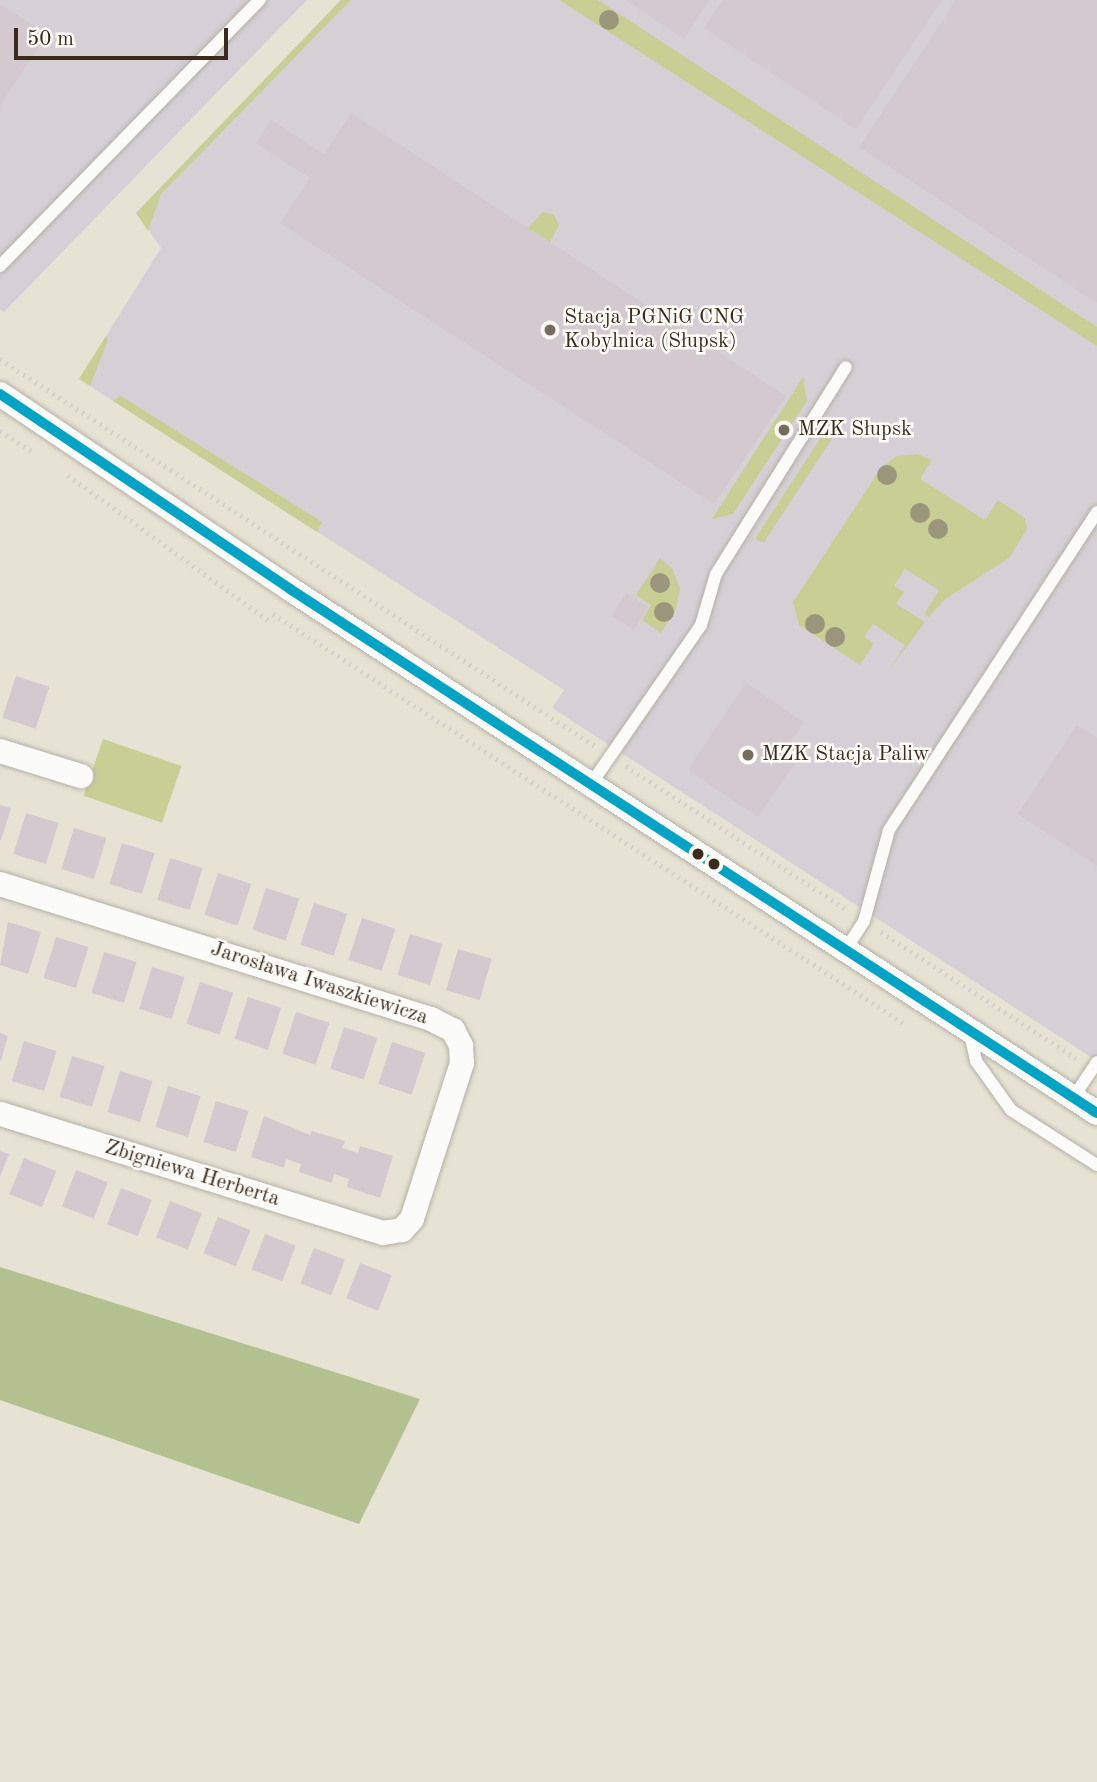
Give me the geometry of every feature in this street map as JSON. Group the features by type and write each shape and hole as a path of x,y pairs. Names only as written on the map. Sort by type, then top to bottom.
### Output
{"street":[{"path":"0,394 1097,1113"},
{"path":"0,751 81,776"},
{"name":"Jarosława Iwaszkiewicza","path":"0,884 453,1030 461,1046 462,1063 423,1194 412,1219 402,1230 383,1233"},
{"name":"Zbigniewa Herberta","path":"0,1114 383,1233"}],"lane":[{"path":"0,266 260,0"},
{"path":"591,783 701,625 716,574 846,367"},
{"path":"846,949 864,920 889,830 1097,512"},
{"path":"969,1030 976,1061 1011,1110 1097,1165"},
{"path":"1073,1098 1095,1065"}],"path":[{"path":"0,359 864,920 1095,1065"},
{"path":"0,430 44,458"},
{"path":"66,473 269,621"},
{"path":"273,614 905,1024"}],"shaded area":[{"path":"0,0 307,0 4,312 0,309"},
{"name":"MZK Słupsk","path":"341,0 1097,0 1097,1061 552,708 564,690 79,379 161,248 136,213"}],"green space":[{"path":"341,0 351,0 161,194 148,231 136,213"},
{"path":"559,0 598,0 1097,327 1097,346"},
{"path":"543,212 554,215 559,225 550,242 528,228"},
{"path":"106,336 108,340 90,386 79,379"},
{"path":"803,377 807,401 733,514 712,519"},
{"path":"121,396 322,522 317,532 113,401"},
{"path":"831,422 839,428 764,542 757,541 756,537"},
{"path":"917,454 932,460 920,479 985,520 998,500 1025,518 1027,529 1009,558 944,600 929,617 924,614 939,590 905,569 894,586 904,592 896,604 925,622 889,670 905,645 873,624 864,637 874,643 860,665 799,625 793,602 881,468 897,456"},
{"path":"660,558 672,568 680,588 676,609 661,633 642,620 651,605 636,595"},
{"path":"103,739 181,766 162,823 83,796"},
{"path":"0,1267 420,1399 359,1524 0,1400"}],"building":[{"path":"626,0 709,0 684,39"},
{"path":"723,0 942,0 856,129 704,28"},
{"path":"956,0 1097,0 1097,303 859,147"},
{"path":"0,4 47,34 0,106"},
{"path":"351,113 786,396 714,504 280,223 310,178 256,143 271,120 324,154"},
{"path":"626,593 648,607 634,630 612,616"},
{"path":"16,676 49,687 36,729 2,718"},
{"path":"746,683 804,722 786,748 799,757 758,817 688,770"},
{"path":"1077,725 1097,738 1097,866 1018,814"},
{"path":"0,805 11,808 1,840 0,840"},
{"path":"26,813 59,823 46,864 13,854"},
{"path":"74,828 107,838 94,879 61,869"},
{"path":"122,843 155,853 142,894 109,884"},
{"path":"170,858 203,868 190,910 157,900"},
{"path":"218,873 251,884 238,926 204,915"},
{"path":"266,888 299,899 286,941 252,930"},
{"path":"314,903 347,914 334,956 300,945"},
{"path":"362,918 395,929 382,971 348,960"},
{"path":"8,922 41,932 28,974 0,965"},
{"path":"410,934 443,944 430,985 397,975"},
{"path":"56,937 89,947 76,988 43,978"},
{"path":"458,949 492,959 480,1000 446,990"},
{"path":"104,952 137,962 124,1003 91,993"},
{"path":"152,967 185,977 172,1019 139,1009"},
{"path":"200,982 233,993 220,1035 186,1024"},
{"path":"248,997 281,1008 268,1050 234,1039"},
{"path":"296,1012 329,1023 316,1065 282,1054"},
{"path":"344,1027 377,1038 364,1080 330,1069"},
{"path":"0,1033 8,1036 1,1061 0,1060"},
{"path":"24,1041 57,1051 44,1091 12,1081"},
{"path":"392,1042 425,1053 412,1095 378,1084"},
{"path":"72,1056 105,1066 92,1107 59,1097"},
{"path":"120,1071 153,1081 140,1122 107,1112"},
{"path":"168,1086 201,1096 188,1137 155,1127"},
{"path":"216,1101 249,1111 236,1152 203,1142"},
{"path":"264,1116 310,1135 312,1131 345,1141 342,1148 358,1153 360,1146 393,1156 380,1198 347,1187 349,1179 334,1174 332,1183 299,1172 301,1164 286,1159 284,1168 251,1157"},
{"path":"0,1151 9,1154 0,1177"},
{"path":"24,1158 56,1171 42,1207 9,1194"},
{"path":"76,1170 108,1182 94,1219 62,1206"},
{"path":"121,1188 152,1200 138,1236 107,1224"},
{"path":"170,1201 202,1213 188,1250 156,1237"},
{"path":"218,1217 250,1230 236,1266 203,1253"},
{"path":"265,1234 296,1246 282,1281 251,1269"},
{"path":"314,1248 345,1260 331,1295 300,1283"},
{"path":"360,1263 392,1275 378,1311 346,1298"}],"transit line":[{"path":"0,394 290,589 1097,1113"}],"place":[{"name":"Stacja PGNiG CNG Kobylnica (Słupsk)","path":"550,330"},
{"name":"MZK Słupsk","path":"784,430"},
{"name":"MZK Stacja Paliw","path":"748,755"}]}
